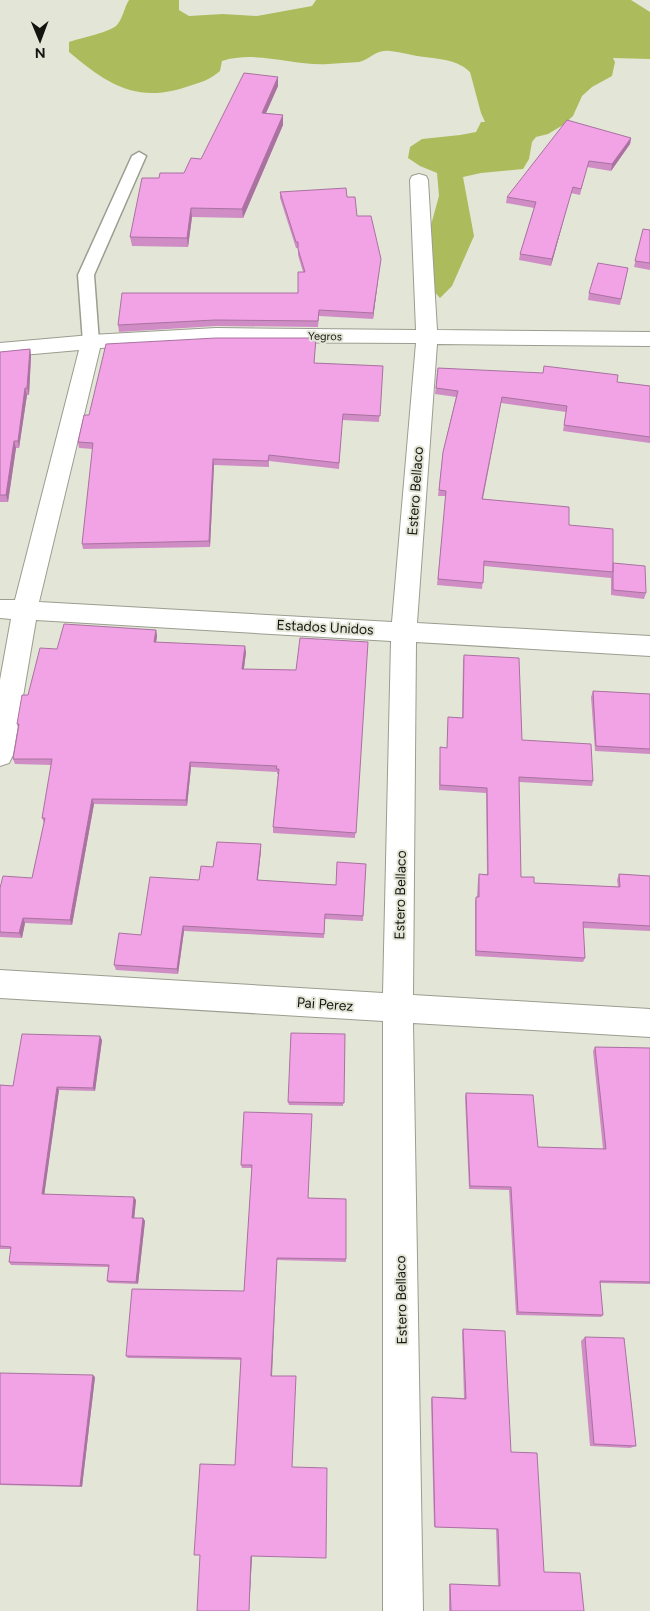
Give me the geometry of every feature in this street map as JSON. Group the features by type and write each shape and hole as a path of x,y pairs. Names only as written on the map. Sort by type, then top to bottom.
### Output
{"street":[{"name":"Estero Bellaco","path":"403,1611 398,1009 404,631 427,338 419,180"},
{"name":"Yegros","path":"0,350 91,342 216,335 650,339"},
{"path":"0,755 25,610 91,342"},
{"name":"Estados Unidos","path":"0,609 650,646"},
{"name":"Pai Perez","path":"0,984 650,1023"}],"lane":[{"path":"91,342 86,275 139,156"}],"green space":[{"path":"129,0 179,0 179,10 189,16 223,14 257,16 312,6 316,0 631,0 650,12 650,59 613,58 615,62 612,76 592,87 582,96 573,116 563,125 548,134 536,137 532,142 529,159 523,169 481,173 463,177 474,236 452,286 440,298 430,287 429,232 439,196 437,173 420,166 408,158 410,147 422,139 476,132 481,122 485,122 470,72 460,65 448,61 390,51 377,53 359,62 328,64 248,57 222,61 220,71 212,77 191,86 168,92 137,92 109,81 69,52 69,42 114,28 121,19"}],"building":[{"path":"244,73 278,77 262,113 283,115 242,209 191,208 187,238 130,237 142,178 159,178 160,173 184,173 191,158 201,159"},
{"path":"567,120 631,138 612,164 589,161 581,189 573,187 552,259 520,254 536,202 507,197"},
{"path":"346,188 347,197 355,197 357,216 371,216 381,259 373,313 319,310 318,321 215,320 118,325 122,293 298,293 298,272 305,272 298,249 298,242 296,242 280,192"},
{"path":"643,229 650,230 650,263 635,261"},
{"path":"598,263 628,268 621,299 589,293"},
{"path":"216,338 316,338 314,363 383,366 380,416 343,414 339,463 269,455 268,461 213,459 209,541 82,544 93,443 78,442 84,415 89,415 106,344"},
{"path":"30,349 27,388 25,388 18,441 14,441 6,495 0,495 0,352"},
{"path":"544,366 618,375 617,382 650,386 650,437 564,425 567,406 502,397 482,499 569,507 569,525 613,529 613,572 484,561 483,583 438,579 446,491 439,490 443,452 458,391 436,388 438,368 543,373"},
{"path":"613,563 645,566 646,593 613,590"},
{"path":"64,624 156,630 154,642 245,646 242,669 296,670 300,638 368,642 356,833 273,827 279,769 276,769 277,766 190,762 186,800 92,799 70,920 23,918 19,933 0,932 0,888 3,876 32,878 45,818 42,818 52,759 13,759 22,695 28,695 40,648 57,649"},
{"path":"464,655 519,658 522,740 591,744 593,781 519,777 521,877 534,877 534,883 620,887 619,874 650,876 650,926 583,922 585,958 476,951 476,897 479,897 479,874 488,875 487,788 440,785 440,747 447,748 448,717 463,718"},
{"path":"593,691 650,694 650,749 596,746"},
{"path":"217,842 261,844 257,880 336,885 337,862 366,864 363,916 325,914 324,934 183,926 177,969 114,965 119,933 141,935 150,877 199,880 201,866 213,867"},
{"path":"291,1033 345,1034 344,1103 288,1102"},
{"path":"22,1034 100,1036 93,1088 57,1087 42,1194 134,1197 132,1218 143,1218 136,1282 107,1281 109,1265 9,1262 11,1247 0,1246 0,1085 13,1086"},
{"path":"595,1047 650,1048 650,1282 600,1281 603,1315 518,1312 511,1187 470,1186 466,1093 533,1095 538,1147 606,1149"},
{"path":"244,1112 312,1114 308,1198 346,1199 346,1259 277,1258 271,1376 296,1376 292,1467 327,1468 326,1558 251,1556 249,1611 197,1611 200,1555 194,1555 200,1464 235,1465 241,1358 126,1356 132,1289 244,1291 252,1165 241,1165"},
{"path":"463,1329 505,1331 511,1452 537,1453 544,1572 580,1573 584,1611 451,1611 450,1584 500,1586 498,1529 435,1527 432,1397 466,1399"},
{"path":"585,1337 624,1338 636,1446 594,1444"},
{"path":"0,1373 93,1375 80,1486 0,1484"}]}
